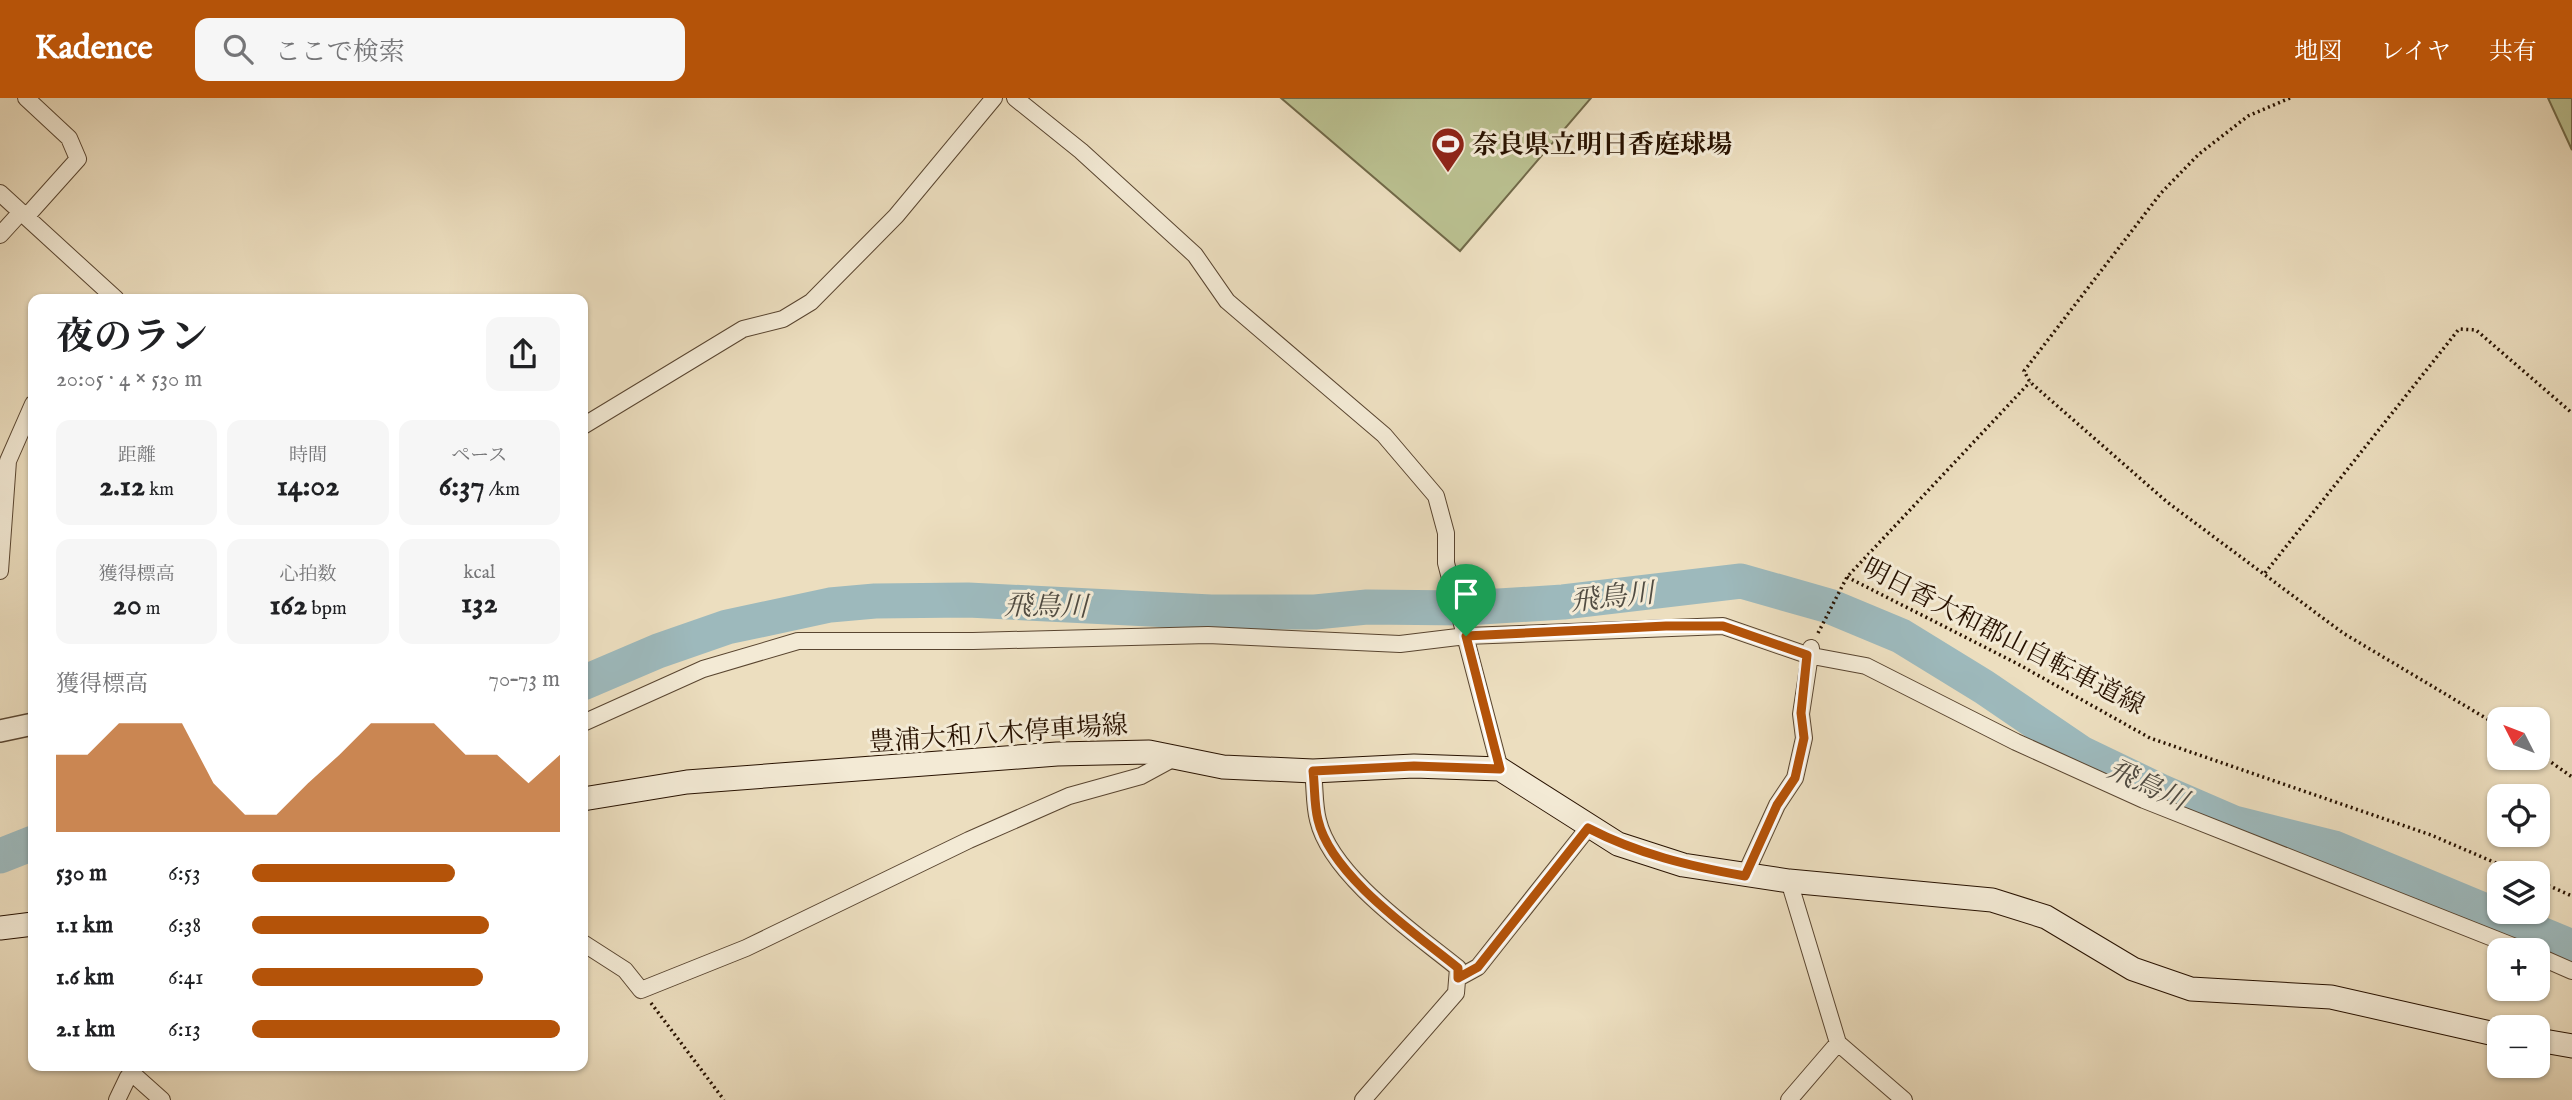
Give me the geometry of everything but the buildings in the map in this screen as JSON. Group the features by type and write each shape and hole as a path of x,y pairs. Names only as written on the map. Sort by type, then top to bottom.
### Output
{"main road":[{"name":"豊浦大和八木停車場線","path":"588,798 687,782 1057,754 1149,752 1223,767 1313,771 1414,766 1500,769"},
{"path":"1500,769 1588,828 1618,844 1683,865 1789,881 1992,900 2046,917 2133,969 2191,989 2331,997 2487,1032"},
{"path":"0,928 28,925"},
{"path":"2550,1042 2572,1046"}],"street":[{"path":"0,235 78,159 69,138 26,98"},
{"path":"588,423 743,329 783,318 811,302 896,216 993,98"},
{"path":"1015,98 1081,150 1195,255 1227,301 1384,435 1436,496 1446,533 1446,563 1500,769"},
{"path":"0,193 110,294"},
{"path":"0,571 8,461 28,415"},
{"path":"588,721 703,669 798,641 973,642 1208,635 1399,643 1465,631 1723,626 1866,666 2016,742 2144,800 2493,938"},
{"path":"1745,876 1777,805 1795,778 1804,738 1801,713 1810,650"},
{"path":"0,731 28,725"},
{"path":"588,946 625,970 641,990 746,948 1069,796 1141,776 1176,757"},
{"path":"1313,771 1318,820 1333,852 1352,878 1458,968 1456,993 1363,1100"},
{"path":"1458,978 1478,967 1588,828"},
{"path":"1789,881 1838,1043 1904,1100"},
{"path":"2550,961 2572,971"},
{"path":"1789,1100 1838,1043"},
{"path":"117,1100 128,1077 134,1075 162,1100"}],"path":[{"path":"2290,98 2248,116 2199,154 2161,193 2024,371 2030,382 2167,502 2343,633 2487,719"},
{"path":"2265,573 2459,329 2476,330 2572,413"},
{"path":"1847,577 2030,382"},
{"name":"明日香大和郡山自転車道線","path":"1810,650 1847,577 2016,663 2150,738 2431,835 2491,861"},
{"path":"2550,761 2572,777"},
{"path":"2550,886 2572,896"},
{"path":"641,990 724,1100"}],"green space":[{"name":"奈良県立明日香庭球場","path":"1281,98 1591,98 1460,251"},
{"path":"2548,98 2572,98 2572,150"}],"waterway":[{"name":"飛鳥川","path":"588,681 658,651 727,627 830,605 875,601 968,600 1211,612 1315,612 1367,607 1466,608 1563,602 1741,581 1829,606 1901,636 1984,687 2081,753 2160,791 2234,823 2334,848 2572,947"},
{"name":"飛鳥川","path":"0,856 28,845"}],"place":[{"name":"奈良県立明日香庭球場","path":"1448,174"}],"route":[{"path":"1666,626 1723,626 1807,655 1801,713 1804,738 1795,778 1777,805 1745,876 1683,865 1618,844 1588,828 1478,967 1458,978 1458,968 1352,878 1333,852 1318,820 1313,771 1414,766 1500,769 1466,636 1666,626"}]}
